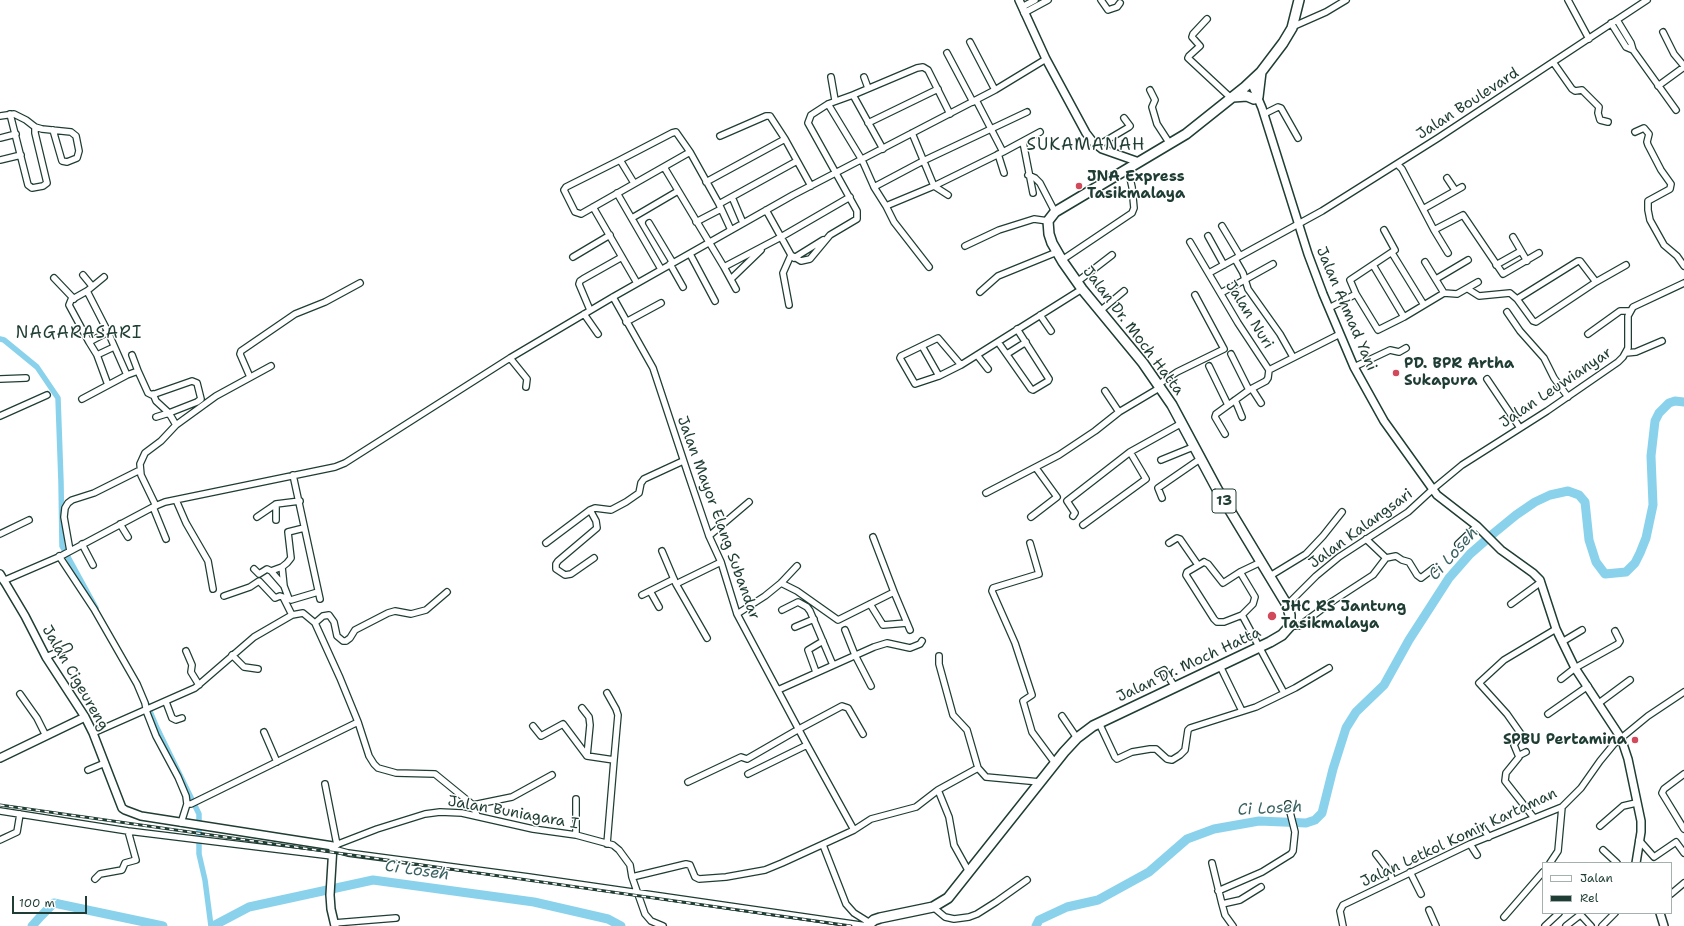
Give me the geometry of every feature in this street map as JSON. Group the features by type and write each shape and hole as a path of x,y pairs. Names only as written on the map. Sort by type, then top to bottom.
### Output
{"highway":[{"path":"1048,221 1055,212 1170,144 1201,123 1248,85 1261,72 1280,48 1292,28 1299,0"},
{"path":"1233,98 1247,96 1256,98 1261,72"},
{"name":"Jalan Dr. Moch Hatta","path":"868,925 880,918 933,907 948,898 1055,763 1077,738 1093,726 1259,648 1278,638 1288,630 1290,626 1290,616 1287,605 1193,447 1182,423 1160,386 1080,286 1059,256 1049,234 1048,221"}],"street":[{"path":"1022,6 1035,0"},
{"path":"1022,6 1048,0"},
{"path":"1101,0 1108,10 1117,6 1121,1"},
{"path":"1292,28 1326,12 1346,0"},
{"path":"1568,0 1589,39"},
{"name":"Jalan Boulevard","path":"1210,273 1300,224 1397,164 1647,0"},
{"path":"1022,6 1046,59 1086,133 1097,146 1139,162"},
{"path":"1207,19 1192,34 1192,37 1200,46 1188,58 1233,98"},
{"path":"1614,22 1631,43 1633,50 1676,110"},
{"path":"1658,86 1684,66 1674,54 1663,32"},
{"path":"970,42 995,90"},
{"path":"947,53 991,128 1000,153 1004,172"},
{"path":"2,578 69,552 155,506 176,500 335,467 345,463 510,358 661,269 766,210 995,90 1046,59"},
{"path":"1553,62 1572,89 1575,91 1582,90 1598,105 1600,108 1598,118 1608,122"},
{"path":"766,210 793,256 801,261 810,259 827,238 855,221 858,214 850,197 808,122 811,115 828,104 917,68 923,67 928,70 950,114"},
{"path":"831,77 836,100"},
{"path":"864,77 868,88"},
{"name":"Jalan Ahmad Yani","path":"1248,85 1263,111 1300,224 1308,254 1329,308 1354,366 1384,421 1440,497 1477,526 1508,556 1533,573 1541,582 1556,629 1575,668 1621,738 1640,821 1636,862"},
{"path":"868,123 938,90"},
{"path":"1150,90 1155,100 1152,108 1157,124 1170,144"},
{"path":"853,95 883,148"},
{"path":"828,104 862,160 874,187 894,222 929,267"},
{"path":"1263,111 1278,107 1281,108 1298,138"},
{"path":"874,187 923,161 1027,112"},
{"path":"0,116 10,114 20,116 35,127 53,130 66,130 74,133 79,151 77,158 67,162 62,161 53,130"},
{"path":"10,114 29,186 32,188 45,186 47,183 35,133 35,127"},
{"path":"720,136 768,116 772,118 811,186"},
{"path":"1097,146 1130,126 1124,118"},
{"path":"1635,132 1644,128 1649,134 1647,142 1661,170 1671,184 1670,189 1648,201 1650,220 1664,246 1677,256 1684,266"},
{"path":"690,152 581,214 576,214 565,192 565,188 674,132 678,134 690,152 720,206 731,230"},
{"path":"886,206 934,186 1040,132"},
{"path":"912,133 934,186 948,196"},
{"path":"0,138 16,134"},
{"path":"706,182 785,139"},
{"path":"1023,142 1028,175 1033,193"},
{"path":"0,160 21,155"},
{"path":"620,160 634,183"},
{"path":"696,222 732,197 797,161"},
{"path":"1397,164 1402,169 1434,230 1448,253"},
{"path":"664,167 736,289"},
{"path":"980,292 998,276 1059,256 1132,213 1134,208 1132,187 1128,169"},
{"path":"1028,175 1035,178 1040,183 1055,212"},
{"path":"1447,178 1455,190"},
{"path":"1423,209 1462,187"},
{"path":"632,218 678,191"},
{"path":"617,193 661,269"},
{"path":"732,197 743,223"},
{"path":"724,267 781,237 850,197"},
{"path":"593,207 637,283"},
{"path":"1434,230 1463,215 1502,274 1539,253"},
{"path":"965,246 999,230 1034,219 1048,221"},
{"path":"649,223 683,287"},
{"path":"1222,226 1238,257 1245,281 1256,301 1280,334 1293,357"},
{"path":"1384,230 1395,249 1392,253 1350,280 1356,294 1378,330 1404,317 1444,293 1457,294 1478,282"},
{"path":"573,257 610,236"},
{"path":"1208,236 1224,265"},
{"path":"1513,237 1527,261"},
{"path":"789,305 783,273 793,256 827,238"},
{"name":"Jalan Nuri","path":"1190,242 1269,370"},
{"path":"731,279 767,244"},
{"path":"1496,265 1521,251"},
{"path":"1392,253 1424,304"},
{"path":"690,254 715,301"},
{"path":"961,365 938,338 901,356 900,359 915,384 939,376 961,365 1040,315 1080,286 1112,255"},
{"path":"590,310 579,284 580,282 622,257"},
{"path":"1436,279 1468,260"},
{"path":"1517,299 1578,261 1580,261 1596,282"},
{"path":"1425,262 1444,293"},
{"path":"1221,293 1245,281 1273,264"},
{"path":"1372,265 1404,317"},
{"path":"1468,289 1478,296 1510,293 1517,299 1536,322 1596,282 1626,265"},
{"path":"83,275 92,286"},
{"path":"104,277 87,291 70,302 70,306 97,355 108,386"},
{"path":"54,278 74,299"},
{"path":"250,377 240,354 241,351 295,314 325,302 360,283"},
{"path":"1588,334 1620,311 1630,311 1637,304 1684,283"},
{"path":"87,291 108,332 127,375"},
{"path":"1100,311 1124,291"},
{"path":"1329,308 1356,294"},
{"path":"986,493 1036,468 1084,439 1119,412 1160,386 1177,372 1224,349 1194,296"},
{"name":"Jalan Mayor Elang Subandar","path":"613,297 653,368 683,461 709,536 720,562 737,614 854,830"},
{"path":"626,322 661,303"},
{"name":"Jalan Leuwianyar","path":"1433,489 1476,455 1568,397 1618,362 1626,353 1628,348 1628,324 1630,311"},
{"path":"1507,312 1520,331 1544,358 1554,378 1568,397"},
{"path":"584,314 598,334"},
{"path":"1040,315 1051,331"},
{"path":"998,342 1031,390 1048,381 1049,379 1017,329"},
{"path":"89,342 108,332"},
{"path":"1225,434 1215,415 1250,390 1268,380 1269,370 1340,334"},
{"path":"1626,353 1636,352 1662,341"},
{"path":"1007,354 1026,342"},
{"path":"922,346 939,376"},
{"path":"97,355 114,347"},
{"path":"1354,366 1390,350 1399,352 1406,348"},
{"path":"977,354 988,369"},
{"path":"1231,354 1250,390 1261,403"},
{"path":"132,355 148,393 153,394 192,381 197,383 200,396 199,401 156,417"},
{"path":"510,358 527,379 526,387"},
{"path":"166,538 140,470 140,464 145,453 161,441 176,425 216,396 270,366"},
{"path":"1209,366 1228,405"},
{"path":"82,399 127,375 138,371"},
{"path":"0,379 26,378"},
{"path":"1487,379 1520,428"},
{"path":"1105,391 1119,412"},
{"path":"0,416 47,394"},
{"path":"153,394 156,401 169,413 176,425"},
{"path":"1235,400 1242,417"},
{"path":"1073,516 1075,513 1068,501 1130,452 1182,423"},
{"path":"1161,460 1193,447"},
{"path":"1083,525 1146,479 1130,452"},
{"path":"1162,498 1158,488 1200,459"},
{"path":"546,542 590,510 615,509 637,494 644,479 683,461"},
{"path":"1031,517 1057,497 1036,468"},
{"path":"69,552 64,517 65,508 68,503 72,500 94,493 140,470"},
{"path":"293,475 300,501 304,528 320,599"},
{"name":"Jalan Kalangsari","path":"1287,605 1316,576 1339,557 1408,512 1433,489"},
{"path":"176,500 186,523 208,561 213,588"},
{"path":"257,517 276,504 300,501"},
{"path":"709,536 750,502"},
{"path":"276,504 276,520"},
{"path":"590,510 596,520 597,528 558,561 556,564 556,569 564,575 570,574 594,558"},
{"path":"1270,576 1306,554 1342,512"},
{"path":"0,534 29,520"},
{"path":"120,524 128,537"},
{"path":"1458,544 1477,526"},
{"path":"254,568 259,574 266,570 271,571 287,564 290,558 285,532 304,528"},
{"path":"873,536 910,630"},
{"path":"1169,543 1177,538 1180,539 1198,565"},
{"path":"1366,539 1386,558"},
{"path":"1030,543 1038,574 993,588 992,591 1015,643 1032,695 1023,700 1032,732 1055,763"},
{"path":"82,544 93,565"},
{"path":"662,551 675,581 707,638"},
{"path":"60,556 132,673 148,709 156,736 191,803"},
{"path":"1290,626 1299,626 1373,575 1386,558 1396,556 1409,562 1417,575 1421,578 1434,568"},
{"path":"642,595 720,562"},
{"path":"1240,572 1255,597 1253,604 1242,615 1224,622 1217,622 1186,575 1187,572 1206,562 1224,584 1240,572 1261,562"},
{"path":"737,614 765,596 797,566"},
{"path":"282,567 284,586 289,599 291,600 318,592"},
{"path":"271,571 284,586"},
{"name":"Jalan Cigeureng","path":"2,578 25,616 46,657 85,717 93,733 122,808 140,816 334,849"},
{"path":"224,596 250,587 260,581 275,598 280,596 283,597 292,615"},
{"path":"1511,604 1541,582"},
{"path":"780,583 797,591 836,619 840,619 894,592"},
{"path":"650,591 659,607"},
{"path":"315,623 323,616 329,615 334,622 337,636 343,641 346,641 355,630 388,613 396,611 411,614 426,610 447,592"},
{"path":"782,610 801,602 807,607 814,619 834,665"},
{"path":"870,604 883,625 907,623"},
{"path":"93,733 166,702 199,685 254,637 292,615 303,613 315,623 358,722 369,756 378,768 404,774 435,774 473,805 477,816"},
{"path":"1242,615 1284,693"},
{"path":"795,628 814,619"},
{"path":"1520,755 1514,745 1520,736 1520,733 1507,714 1479,683 1504,660 1556,629"},
{"path":"845,630 855,655 871,686"},
{"path":"1562,642 1582,630"},
{"path":"1561,679 1575,668 1618,644 1620,641 1615,631"},
{"path":"816,672 808,650 823,641"},
{"path":"778,690 855,655 887,643 910,648 920,644 922,641"},
{"path":"46,657 69,647"},
{"path":"186,651 192,665 191,672 199,685"},
{"path":"232,655 244,667 258,669"},
{"path":"939,656 939,664 953,715 967,730 978,768 986,777 1040,782"},
{"path":"1220,666 1242,711"},
{"path":"1099,723 1115,758 1117,759 1132,752 1156,749 1169,760 1180,755 1185,750 1188,730 1190,728 1256,707 1329,668"},
{"path":"1158,673 1164,670 1175,687"},
{"path":"1599,703 1630,680"},
{"path":"1548,714 1588,686"},
{"name":"Jalan Letkol Komir Kartaman","path":"1343,926 1340,911 1343,905 1470,844 1562,807 1581,788 1600,761 1621,738 1648,716 1684,692"},
{"path":"607,693 618,715 607,844"},
{"path":"20,694 37,718 46,736"},
{"path":"166,702 172,718 176,720 182,718"},
{"path":"688,782 740,757 747,759 799,729 844,706 848,708 863,734"},
{"path":"582,708 589,717 590,725 587,756"},
{"path":"1062,716 1077,738"},
{"path":"0,758 85,717"},
{"path":"181,823 191,803 358,722"},
{"path":"533,726 539,736 542,736 564,724 587,756 614,760"},
{"path":"264,732 277,762"},
{"path":"748,774 807,745"},
{"path":"1526,752 1520,755 1506,773 1505,781 1534,818"},
{"path":"88,770 104,762"},
{"path":"632,877 686,864 690,865 695,877 699,879 751,873 782,864 854,830 876,817 916,807 938,790 978,768"},
{"path":"1684,774 1664,789 1662,793 1684,829"},
{"path":"473,805 512,797 552,775"},
{"path":"325,784 334,849 330,895 335,924 396,918"},
{"path":"938,790 949,818 954,845 969,872"},
{"path":"576,799 576,835"},
{"path":"1600,826 1623,806 1636,803"},
{"path":"1218,891 1248,879 1287,858 1293,851 1295,832 1294,820 1288,804"},
{"path":"1551,862 1558,851 1562,807"},
{"path":"0,811 211,842 334,849 348,853 868,925"},
{"name":"Jalan Buniagara I","path":"334,849 377,829 432,812 450,812 477,816 532,829 576,835 613,845 624,855 630,865 632,877 645,914 648,918 663,926"},
{"path":"0,840 17,832 20,814"},
{"path":"1482,827 1489,837"},
{"path":"95,879 100,874 122,870 125,862 136,860 128,831"},
{"path":"1639,840 1651,856 1654,857 1676,842 1684,853"},
{"path":"1470,844 1477,855"},
{"path":"823,845 846,904 868,925"},
{"path":"1603,850 1616,862"},
{"path":"1376,854 1389,871 1393,881"},
{"path":"1212,863 1222,904 1226,915 1233,926"},
{"path":"1410,872 1420,894"},
{"path":"1504,917 1542,873"},
{"path":"933,907 945,917 969,917 977,914 996,902 1027,880"},
{"path":"1672,893 1684,884"},
{"path":"1222,904 1240,900 1261,886"},
{"path":"1429,910 1436,926"},
{"path":"1545,926 1558,914"},
{"path":"1566,926 1579,914 1591,926"},
{"path":"1602,926 1614,914"},
{"path":"1660,914 1664,926"}],"waterway":[{"path":"0,339 4,340 37,367 58,398 62,546 96,608"},
{"name":"Ci Loseh","path":"1036,926 1039,920 1067,907 1098,900 1149,872 1187,839 1214,829 1259,821 1306,823 1315,820 1322,813 1333,769 1346,728 1356,712 1384,685 1409,640 1449,578 1470,554 1516,515 1535,502 1550,495 1568,491 1579,495 1585,502 1589,540 1596,562 1605,574 1626,572 1635,563 1640,553 1646,538 1653,505 1651,456 1655,421 1659,413 1669,403 1675,401 1684,402"},
{"path":"147,704 157,728 199,814 199,854 205,880 211,926"},
{"name":"Ci Loseh","path":"213,926 249,907 373,880 534,902 608,919 621,926"},
{"name":"Ci Loseh","path":"32,926 54,903 163,926"}],"railway":[{"path":"0,805 851,926"}],"place":[{"name":"JNA Express Tasikmalaya","path":"1079,186"},
{"name":"PD. BPR Artha Sukapura","path":"1396,373"},
{"name":"JHC RS Jantung Tasikmalaya","path":"1272,616"},
{"name":"SPBU Pertamina","path":"1635,740"}],"district":[{"name":"SUKAMANAH","path":"1086,146"},
{"name":"NAGARASARI","path":"79,334"}]}
